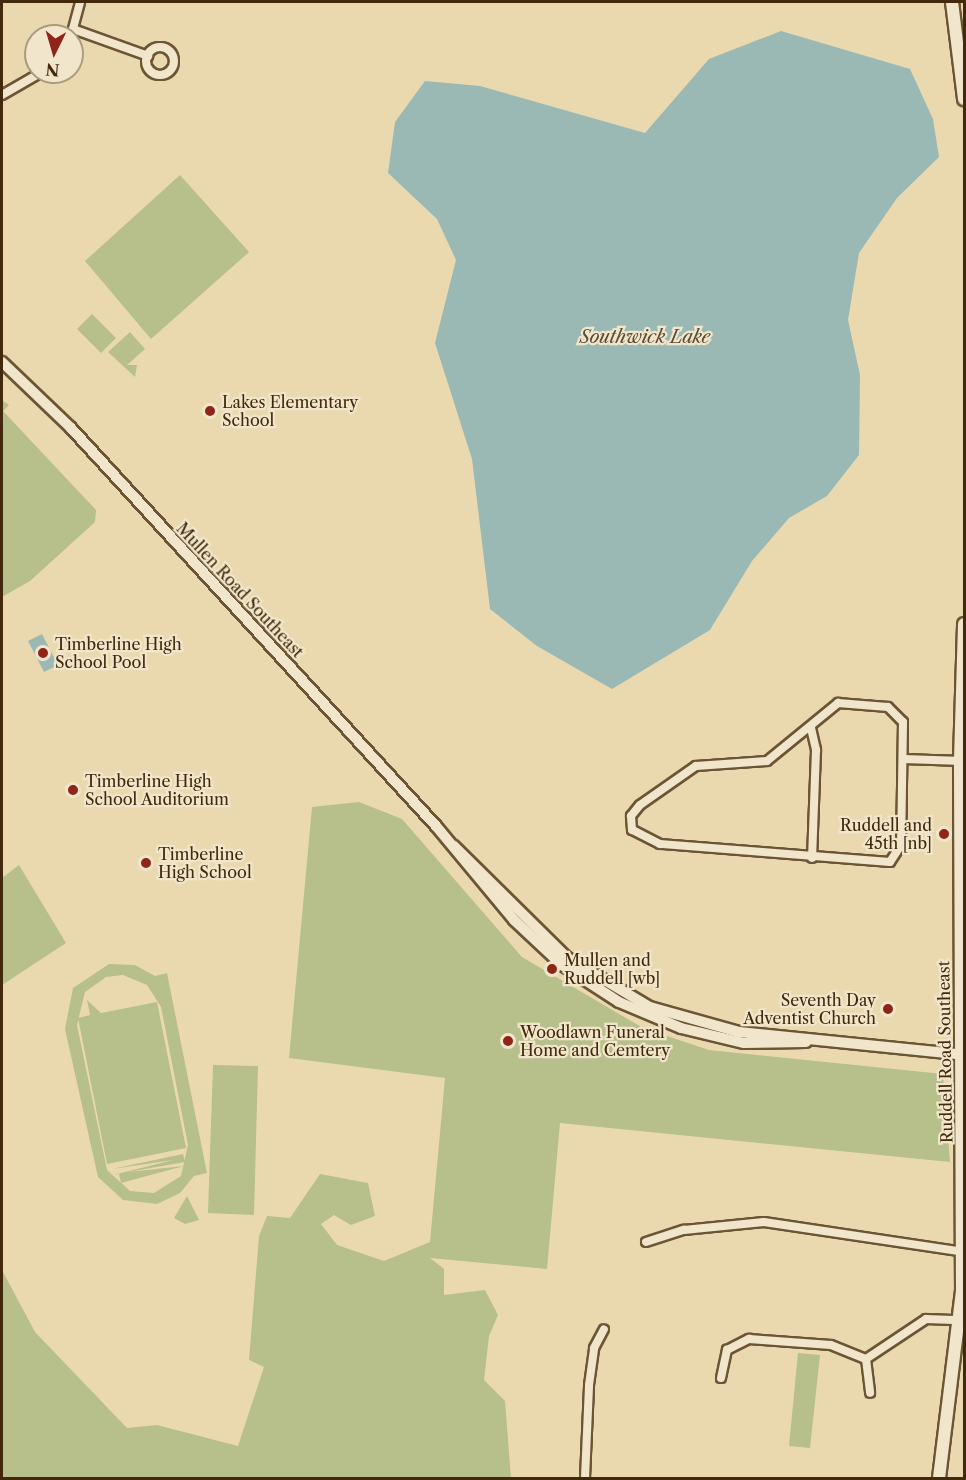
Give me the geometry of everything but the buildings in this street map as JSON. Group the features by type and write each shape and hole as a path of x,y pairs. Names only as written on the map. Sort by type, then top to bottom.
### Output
{"main road":[{"path":"952,2 962,65 964,99"},
{"name":"Ruddell Road Southeast","path":"939,1479 960,1320 963,1251 964,624"}],"street":[{"path":"74,24 80,2"},
{"path":"84,36 148,56"},
{"path":"2,95 24,82"},
{"name":"Mullen Road Southeast","path":"2,362 71,428 451,844 546,939 624,993 683,1019 806,1042 963,1055"},
{"path":"838,703 888,706 903,722 901,845 895,859 884,864 651,843 632,830 630,820 640,805 696,766 760,764 811,728 838,703"},
{"path":"811,728 816,750 812,858"},
{"path":"903,759 962,761"},
{"path":"646,1242 684,1230 764,1222 963,1251"},
{"path":"866,1359 926,1318 960,1320"},
{"path":"585,1479 589,1385 594,1348 604,1329"},
{"path":"721,1378 727,1350 749,1339 831,1345 866,1359"},
{"path":"866,1359 870,1393"}],"green space":[{"path":"180,175 249,252 151,339 85,261"},
{"path":"92,314 116,338 101,353 77,329"},
{"path":"130,332 145,349 127,365 137,365 135,377 108,352"},
{"path":"2,400 9,405 3,411 96,510 95,522 30,581 2,597"},
{"path":"359,802 402,819 522,957 643,1028 709,1050 943,1074 950,1162 560,1123 547,1269 430,1258 444,1269 444,1295 485,1290 498,1315 489,1336 484,1380 505,1401 511,1478 2,1478 2,1270 35,1332 127,1428 157,1425 238,1446 264,1367 249,1360 259,1236 267,1216 290,1218 320,1174 368,1183 375,1216 351,1225 334,1215 321,1224 337,1245 384,1261 430,1242 445,1078 289,1058 312,807"},
{"path":"19,865 66,943 2,985 2,878"},
{"path":"109,964 135,965 155,976 167,973 207,1173 194,1176 180,1193 157,1204 123,1200 98,1177 65,1029 73,988","holes":["123,975 147,985 161,1007 188,1145 181,1176 154,1193 130,1191 107,1170 77,1025 85,992 106,977"]},
{"path":"87,1000 101,1013 157,1002 186,1148 107,1164 78,1018 90,1015"},
{"path":"213,1065 258,1066 254,1215 208,1213"},
{"path":"183,1154 185,1162 128,1172 184,1166 121,1183 119,1174 113,1175 173,1160 112,1169"},
{"path":"187,1196 199,1220 185,1224 174,1218"},
{"path":"798,1353 820,1355 810,1448 789,1446"}],"water":[{"name":"Southwick Lake","path":"781,31 910,69 933,119 939,157 897,198 859,253 848,320 860,375 859,455 827,496 789,518 752,561 710,630 612,689 537,646 490,609 472,459 435,343 456,260 437,219 388,173 395,122 425,81 480,86 645,133 709,59"},
{"name":"Timberline High School Pool","path":"42,634 58,665 44,672 28,641"}],"place":[{"name":"Lakes Elementary School","path":"210,411"},
{"name":"Timberline High School Pool","path":"43,653"},
{"name":"Timberline High School Auditorium","path":"73,790"},
{"name":"Ruddell and 45th [nb]","path":"944,834"},
{"name":"Timberline High School","path":"146,863"},
{"name":"Mullen and Ruddell [wb]","path":"552,969"},
{"name":"Seventh Day Adventist Church","path":"888,1009"},
{"name":"Woodlawn Funeral Home and Cemtery","path":"508,1041"}]}
